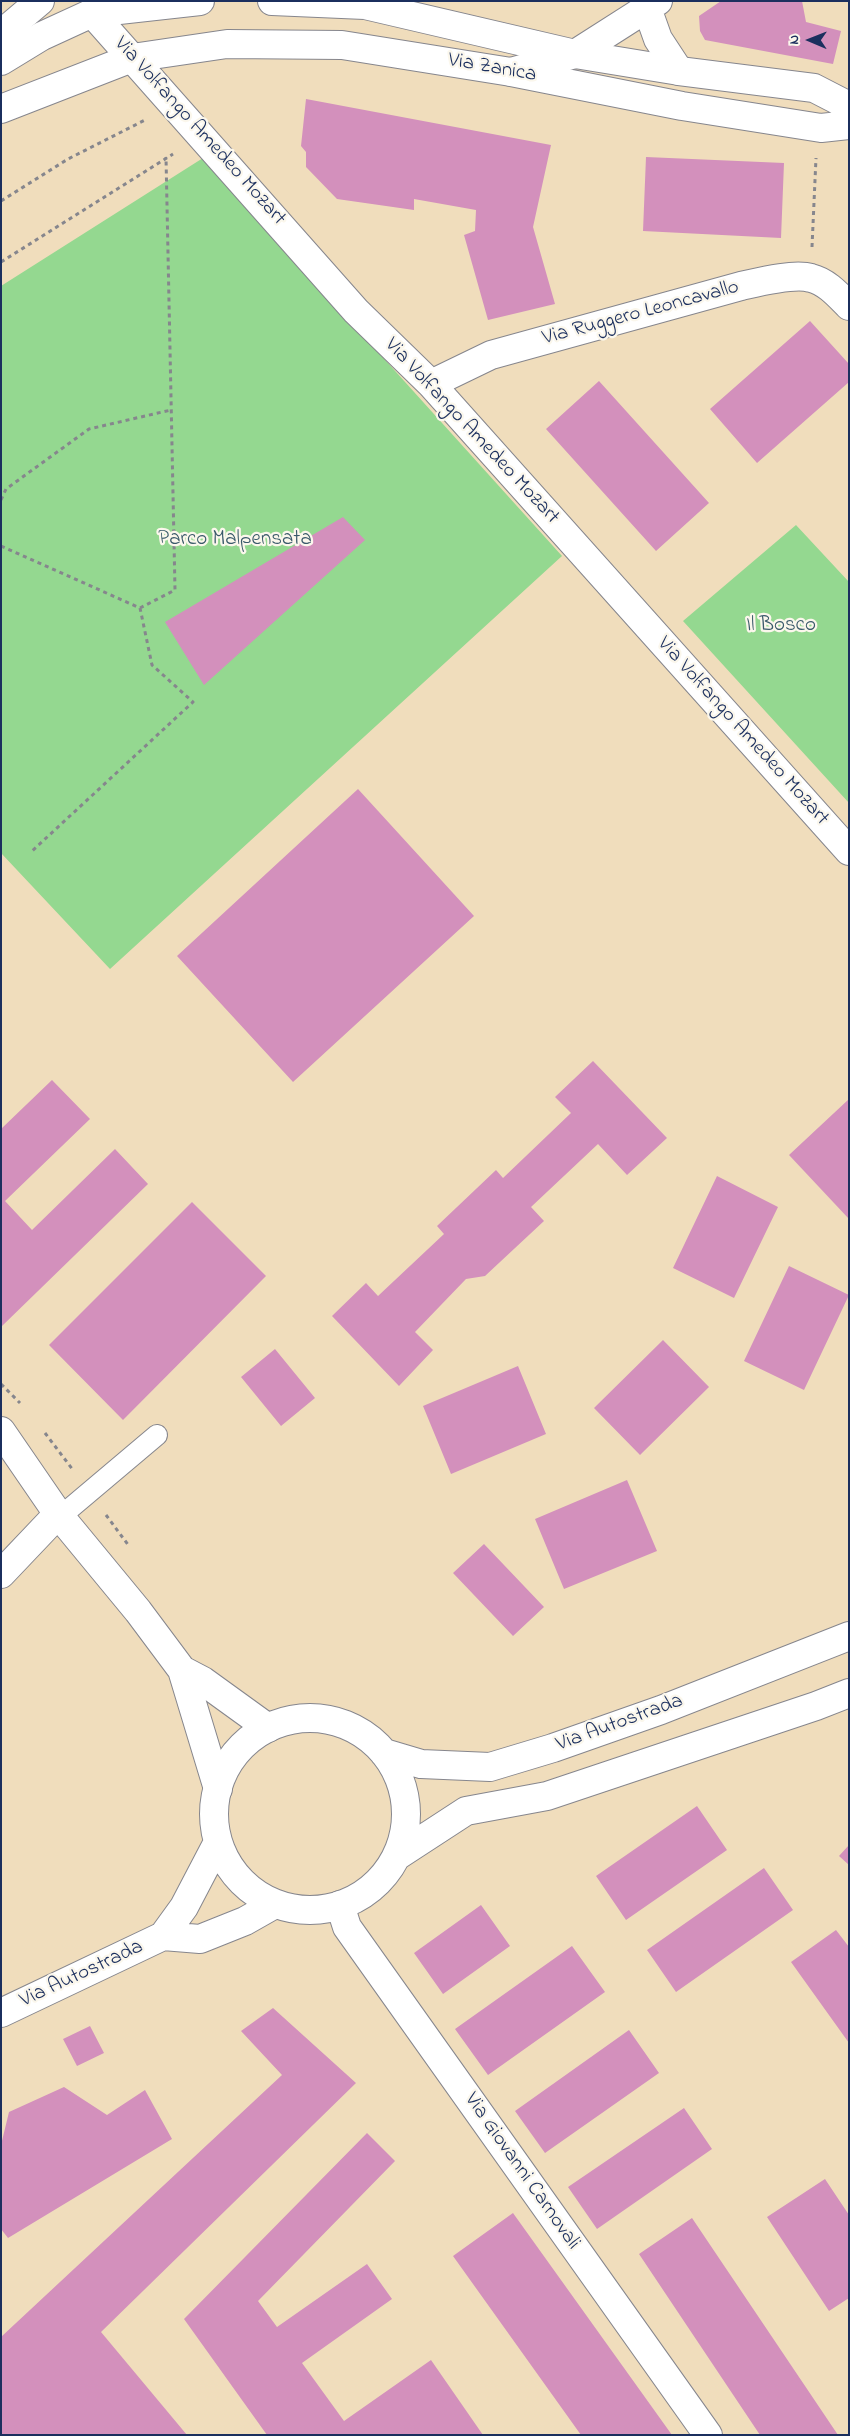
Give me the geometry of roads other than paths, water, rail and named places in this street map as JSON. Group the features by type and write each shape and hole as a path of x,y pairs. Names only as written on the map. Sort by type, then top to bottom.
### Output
{"main road":[{"path":"1,34 40,1"},
{"path":"1,61 42,36 92,13 200,1"},
{"name":"Via Zanica","path":"272,1 365,5 575,54 679,71 814,88 849,106"},
{"path":"512,72 575,54 652,5 658,39 679,71"},
{"name":"Via Volfango Amedeo Mozart","path":"92,13 205,138 356,311 431,384 849,851"},
{"path":"606,34 630,96"},
{"name":"Via Zanica","path":"1,109 132,58 227,44 342,45 512,72 630,96 821,128 849,125"},
{"name":"Via Ruggero Leoncavallo","path":"431,384 491,355 775,278 811,278 833,289 849,306"},
{"path":"1,1431 60,1515 138,1611 182,1670 218,1789"},
{"path":"1,1574 60,1515"},
{"name":"Via Autostrada","path":"384,1753 421,1764 490,1767 553,1748 661,1710 849,1636"},
{"path":"182,1670 203,1681 268,1728"},
{"name":"Via Autostrada","path":"397,1856 466,1811 547,1796 816,1706 849,1693"},
{"name":"Via Autostrada","path":"304,1718 322,1719 356,1730 371,1740 384,1753 398,1778 406,1813 404,1835 397,1856 383,1876 365,1893 340,1905 313,1910 275,1904 261,1897 243,1882 228,1864 218,1842 215,1825 218,1789 236,1752 251,1738 268,1728 304,1718"},
{"name":"Via Autostrada","path":"1,2013 163,1936 184,1907 218,1842"},
{"name":"Via Autostrada","path":"163,1936 200,1939 245,1921 275,1904"},
{"name":"Via Giovanni Carnovali","path":"340,1905 347,1927 708,2435"}],"lane":[{"path":"60,1515 157,1435"}],"park label":[{"name":"Parco Malpensata","path":"235,541"},
{"name":"Il Bosco","path":"781,627"}]}
